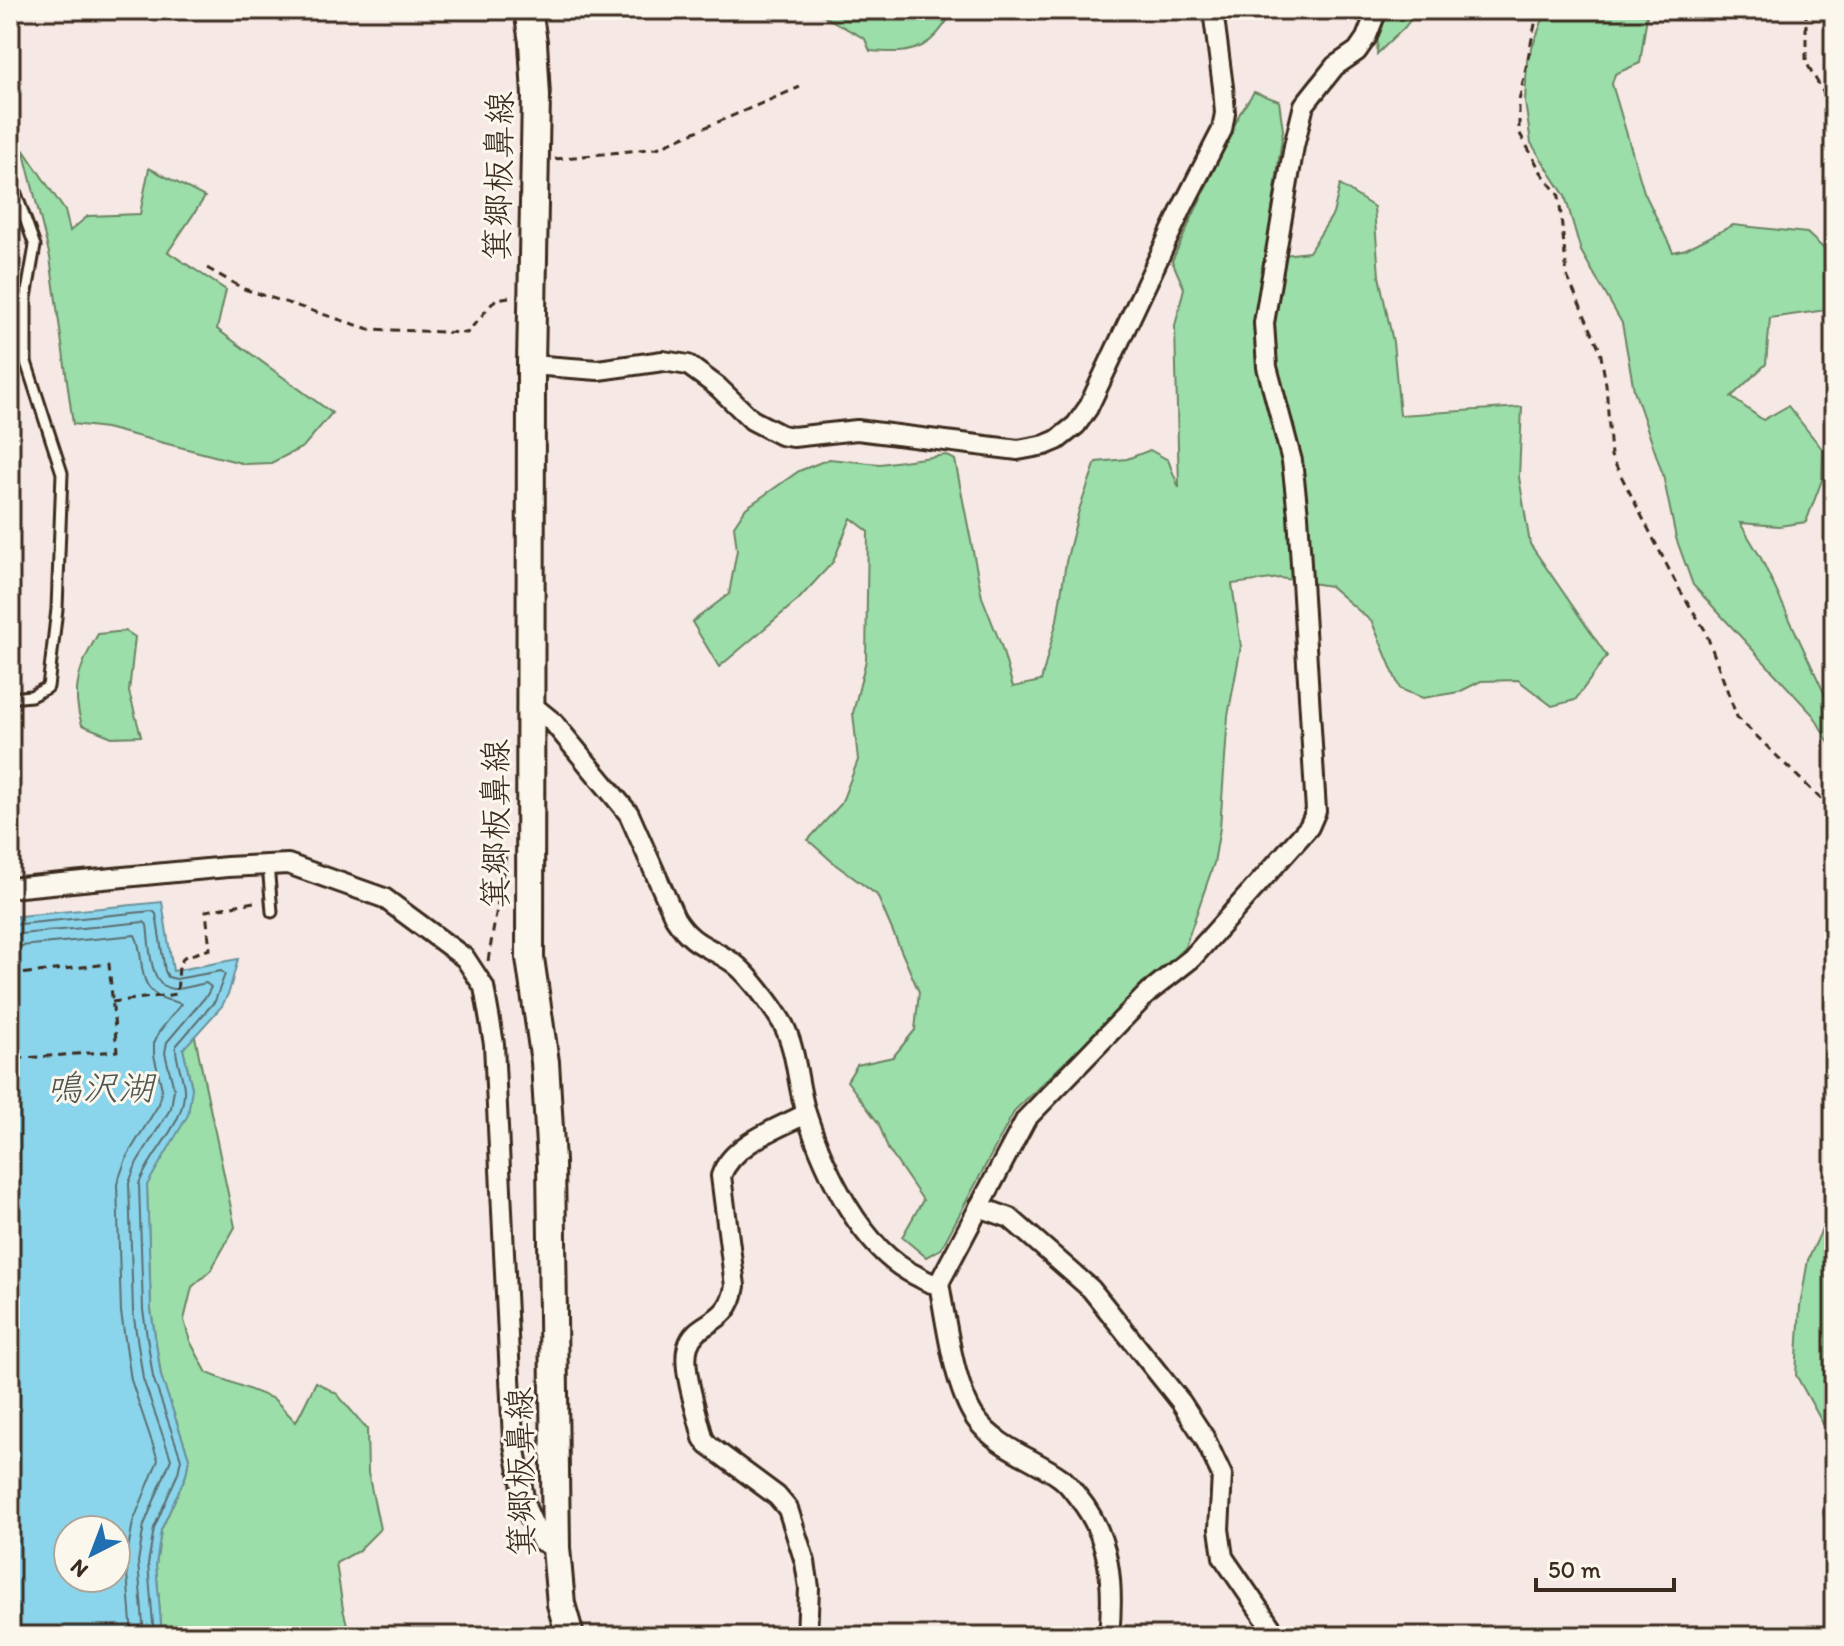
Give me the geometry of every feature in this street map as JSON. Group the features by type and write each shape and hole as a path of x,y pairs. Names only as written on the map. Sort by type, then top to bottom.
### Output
{"main road":[{"name":"箕郷板鼻線","path":"528,10 536,96 531,365 530,958 545,1062 551,1162 556,1548 561,1604 570,1636"}],"street":[{"path":"531,365 598,370 663,361 688,365 710,380 752,420 781,435 807,437 857,430 1018,450 1057,440 1076,425 1088,408 1222,130 1225,113 1213,10"},
{"path":"1109,1636 1112,1584 1105,1545 1090,1511 1064,1480 1002,1444 976,1419 965,1395 950,1341 939,1283 1026,1119 1149,992 1192,958 1309,827 1316,811 1297,501 1292,461 1267,367 1264,323 1294,146 1304,105 1335,66 1357,51 1377,10"},
{"path":"532,705 553,722 629,814 675,918 684,931 698,945 732,962 742,971 782,1022 790,1039 806,1114 829,1169 856,1219 877,1248 902,1270 933,1284 939,1283"},
{"path":"10,888 288,864 384,898 465,958 480,979 487,998 494,1044 513,1440 526,1508 541,1541 556,1548"},
{"path":"806,1114 755,1141 725,1164 721,1176 735,1286 733,1302 723,1314 694,1335 688,1344 686,1359 703,1438 708,1445 777,1496 788,1509 805,1562 809,1588 807,1636"},
{"path":"979,1207 1010,1218 1091,1289 1181,1402 1204,1437 1222,1475 1219,1529 1223,1557 1277,1636"}],"lane":[{"path":"10,177 35,246 26,298 26,362 62,473 57,609 48,687 31,696 10,698"},
{"path":"268,864 272,912"}],"path":[{"path":"1538,10 1519,101 1519,132 1541,172 1559,196 1567,276 1600,350 1606,384 1611,456 1678,587 1705,630 1737,717 1831,809 1834,818"},
{"path":"1806,10 1806,62 1834,111"},
{"path":"535,161 657,148 800,87"},
{"path":"207,268 244,289 369,329 467,333 496,299 533,294"},
{"path":"480,979 488,961 507,852"},
{"path":"112,1002 177,994 179,966 184,957 210,949 206,911 271,898"},
{"path":"10,975 109,964 117,1051 10,1059"}],"green space":[{"path":"813,10 957,10 929,42 906,51 888,52 870,51 865,39"},
{"path":"1389,10 1418,10 1377,54 1378,37"},
{"path":"1541,10 1632,10 1647,15 1640,63 1615,74 1612,84 1644,192 1673,252 1686,249 1733,225 1807,233 1834,258 1834,309 1770,318 1766,364 1731,397 1763,420 1788,406 1823,450 1822,480 1806,522 1779,526 1740,523 1761,558 1834,714 1834,752 1814,716 1693,585 1676,538 1663,475 1634,390 1622,323 1581,251 1565,196 1531,143 1525,102 1527,61 1543,19"},
{"path":"1254,92 1279,101 1283,130 1266,257 1309,252 1333,214 1340,185 1374,207 1379,276 1393,342 1400,415 1522,407 1519,477 1530,544 1607,656 1575,700 1552,706 1518,680 1481,681 1459,692 1423,698 1400,689 1372,622 1330,586 1280,578 1232,584 1241,646 1228,716 1220,828 1214,863 1185,947 1015,1110 941,1249 926,1257 902,1237 923,1200 888,1149 879,1124 847,1081 857,1065 893,1057 915,1030 919,992 877,895 808,840 841,804 858,760 853,713 866,660 868,531 851,518 833,562 798,600 719,667 692,622 729,594 737,550 734,526 746,508 799,471 829,459 880,464 946,455 955,460 982,597 1013,687 1041,681 1079,510 1096,462 1127,459 1150,450 1168,460 1179,488 1175,326 1184,288 1172,261 1240,113"},
{"path":"23,149 65,211 70,231 88,216 140,214 149,168 205,197 168,252 226,290 217,329 332,413 303,447 271,463 245,464 106,428 73,424 50,257"},
{"path":"126,631 135,637 129,692 141,736 112,737 82,725 77,689 86,656 98,634"},
{"path":"193,1027 235,1227 211,1270 192,1287 184,1320 190,1341 207,1373 274,1399 296,1422 316,1382 337,1394 367,1429 368,1473 380,1529 358,1551 336,1563 350,1636 162,1636 156,1565 161,1530 186,1475 189,1458 161,1376 151,1310 147,1185 192,1088 183,1049"},
{"path":"1834,1213 1834,1452 1827,1431 1796,1375 1800,1306 1808,1260 1823,1227"},
{"path":"1834,1494 1834,1563 1823,1512"}],"water":[{"name":"鳴沢湖","path":"162,902 173,971 238,959 222,1006 183,1049 192,1088 188,1115 147,1185 151,1310 161,1376 189,1458 186,1475 161,1530 156,1565 162,1636 10,1636 10,917"}]}
